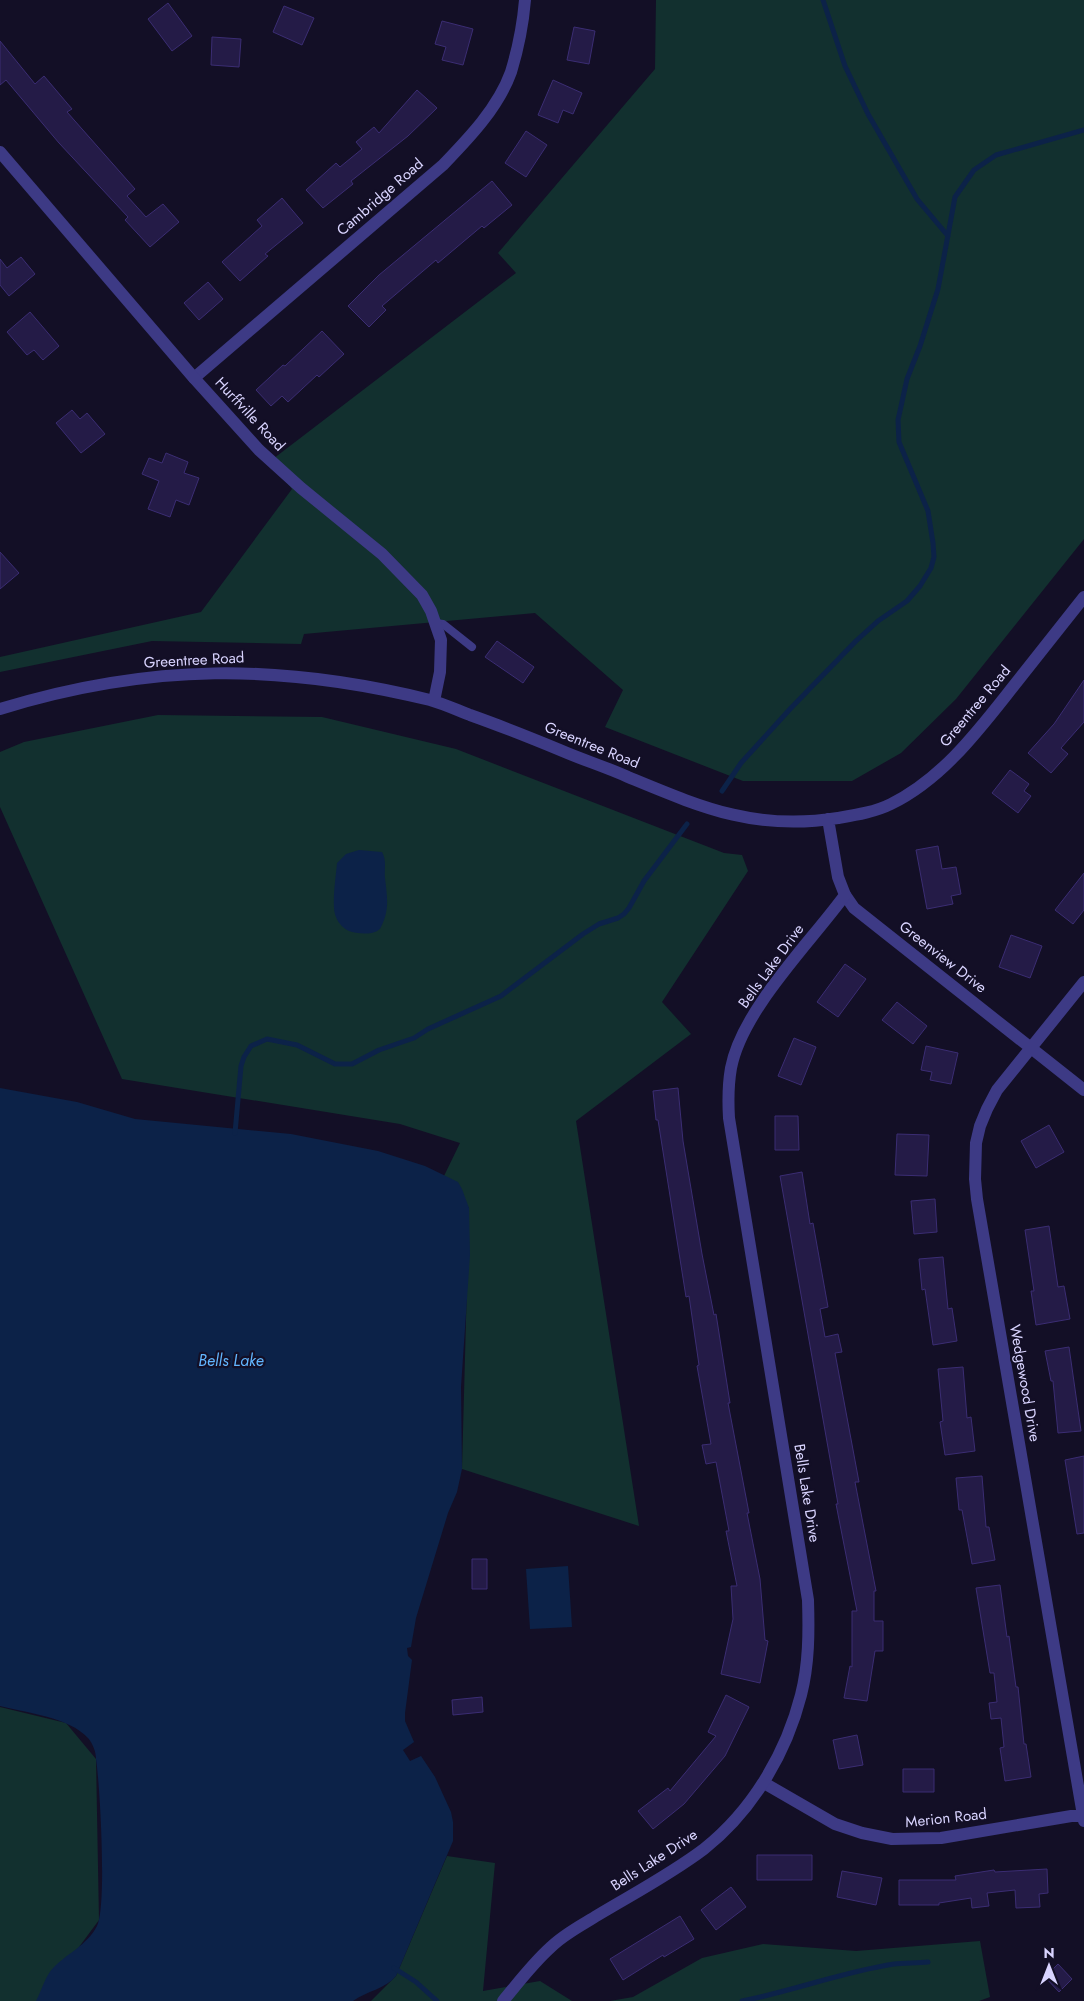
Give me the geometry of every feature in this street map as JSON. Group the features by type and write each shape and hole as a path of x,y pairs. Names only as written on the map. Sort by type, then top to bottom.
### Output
{"street":[{"name":"Cambridge Road","path":"194,378 443,165 464,144 482,121 510,73 523,22 525,0"},
{"name":"Hurffville Road","path":"0,152 194,378 279,470 382,554 422,595 436,623 441,640 442,653 434,701"},
{"name":"Greentree Road","path":"0,709 72,690 144,677 214,672 256,673 329,680 434,701 524,735 689,802 731,815 770,822 828,819 872,811 892,804 938,773 990,716 1084,598"},
{"name":"Greenview Drive","path":"828,819 838,877 845,896 854,908 1084,1090"},
{"name":"Bells Lake Drive","path":"503,2001 539,1959 565,1936 678,1866 704,1848 736,1818 764,1783 782,1746 801,1694 807,1653 808,1600 728,1118 728,1090 731,1067 736,1050 758,1008 845,896"},
{"name":"Wedgewood Drive","path":"1083,1818 975,1179 976,1143 980,1126 997,1090 1084,982"},
{"name":"Merion Road","path":"764,1783 835,1824 862,1833 892,1839 941,1838 1083,1818"}],"lane":[{"path":"436,623 444,624 472,647"}],"green space":[{"path":"656,0 1084,0 1084,539 956,699 901,753 852,781 743,781 605,727 623,690 535,613 304,634 301,644 152,641 0,672 0,657 201,612 292,489 269,462 516,273 498,253 655,69"},
{"path":"158,715 322,717 456,749 724,853 742,855 748,871 662,1002 691,1034 576,1121 639,1526 462,1469 469,1208 444,1176 460,1143 400,1124 122,1079 0,807 0,752 24,742"},
{"path":"0,1707 66,1723 96,1759 99,1920 39,2001 0,2001"},
{"path":"447,1856 495,1863 483,1991 540,1981 572,2001 371,2001 396,1976"},
{"path":"980,1941 990,1997 979,2001 610,2001 633,1997 702,1958 763,1944 856,1951"}],"water":[{"path":"359,850 382,852 385,865 387,909 384,921 379,930 366,934 353,932 341,926 335,912 334,899 337,863 346,854"},
{"name":"Bells Lake","path":"0,1088 77,1102 135,1119 291,1134 378,1151 425,1166 458,1182 462,1189 469,1208 470,1255 461,1387 462,1469 457,1492 448,1513 416,1618 411,1647 407,1648 408,1656 412,1660 405,1721 414,1742 403,1750 410,1761 421,1756 435,1777 451,1812 453,1841 396,1976 387,1984 353,2001 36,2001 51,1971 59,1962 83,1944 97,1926 102,1896 101,1818 95,1754 93,1745 88,1738 80,1731 59,1720 0,1706"},
{"path":"568,1566 572,1627 530,1629 526,1569"}],"building":[{"path":"168,3 192,36 172,51 148,19"},
{"path":"284,6 314,18 302,45 273,32"},
{"path":"442,21 473,29 463,65 442,60 446,47 435,44"},
{"path":"574,27 595,31 589,64 567,60"},
{"path":"212,37 241,39 239,67 211,65"},
{"path":"0,41 35,84 44,76 72,109 67,112 135,189 127,196 146,217 163,204 179,222 150,247 125,220 128,217 59,143 6,80 0,85"},
{"path":"553,80 582,93 573,114 563,110 558,123 538,115"},
{"path":"417,90 437,108 408,136 351,181 353,184 323,208 306,190 336,163 340,167 362,149 356,142 374,127 379,133"},
{"path":"526,131 547,145 526,177 505,163"},
{"path":"492,181 512,205 484,228 482,226 438,263 436,260 382,306 386,310 369,327 348,306 379,275"},
{"path":"282,198 303,223 265,254 268,256 240,281 222,262 262,226 257,220"},
{"path":"21,257 35,274 9,296 0,285 0,259 7,268"},
{"path":"208,282 223,299 199,320 184,303"},
{"path":"30,312 59,346 43,360 34,350 27,355 7,332"},
{"path":"322,331 344,354 319,377 317,375 288,402 282,396 271,406 256,390"},
{"path":"72,410 80,419 87,413 105,434 81,453 56,423"},
{"path":"166,453 188,462 184,473 199,478 189,505 176,500 170,517 148,509 159,481 142,474 149,458 162,463"},
{"path":"0,552 19,573 0,589"},
{"path":"497,641 534,667 523,683 485,657"},
{"path":"1084,680 1084,722 1061,748 1068,754 1051,773 1028,753 1054,724"},
{"path":"1010,770 1029,784 1024,791 1031,796 1018,813 992,793"},
{"path":"938,846 942,869 956,867 961,894 951,896 953,904 927,909 916,850"},
{"path":"1084,873 1084,910 1073,924 1055,910"},
{"path":"1011,935 1042,946 1030,978 999,967"},
{"path":"845,964 866,979 838,1017 817,1002"},
{"path":"897,1002 927,1026 913,1044 882,1020"},
{"path":"794,1038 816,1047 801,1085 778,1076"},
{"path":"926,1046 958,1053 951,1084 930,1080 932,1072 921,1070"},
{"path":"678,1088 683,1141 702,1254 714,1315 716,1314 730,1403 728,1403 760,1579 765,1640 768,1641 760,1683 721,1674 733,1619 731,1586 737,1586 726,1531 729,1531 716,1462 706,1464 702,1445 711,1444 697,1366 699,1365 689,1296 686,1297 658,1120 656,1120 653,1091"},
{"path":"775,1116 798,1116 799,1150 775,1150"},
{"path":"1049,1125 1064,1152 1036,1168 1021,1141"},
{"path":"897,1134 929,1135 927,1176 895,1175"},
{"path":"802,1172 810,1224 813,1223 828,1307 820,1309 825,1337 838,1334 842,1352 835,1353 859,1482 855,1482 876,1591 874,1591 874,1621 883,1621 883,1651 875,1651 867,1701 844,1698 850,1666 852,1667 852,1611 857,1611 836,1504 838,1504 780,1176"},
{"path":"935,1199 937,1232 914,1234 911,1201"},
{"path":"1049,1226 1058,1287 1064,1286 1070,1319 1036,1325 1031,1291 1034,1291 1025,1230"},
{"path":"943,1257 948,1309 952,1308 957,1341 933,1345 925,1289 922,1290 919,1259"},
{"path":"1069,1347 1081,1431 1058,1433 1053,1381 1051,1381 1045,1351"},
{"path":"963,1367 967,1418 971,1417 975,1451 945,1455 940,1422 943,1421 938,1369"},
{"path":"1084,1456 1084,1533 1077,1534 1065,1460"},
{"path":"982,1476 986,1527 989,1527 995,1560 972,1564 962,1510 959,1510 956,1478"},
{"path":"472,1559 487,1559 487,1589 472,1589"},
{"path":"1000,1585 1007,1637 1009,1636 1016,1687 1018,1687 1024,1744 1026,1744 1031,1777 1005,1781 1000,1748 1004,1747 1001,1718 991,1719 989,1703 997,1702 994,1673 990,1673 976,1588"},
{"path":"726,1695 749,1707 725,1756 684,1804 653,1829 638,1811 668,1788 670,1791 716,1736 708,1732"},
{"path":"482,1697 483,1712 453,1715 452,1700"},
{"path":"857,1735 863,1765 839,1769 833,1740"},
{"path":"903,1769 934,1769 934,1792 903,1792"},
{"path":"757,1855 812,1855 812,1880 757,1880"},
{"path":"1047,1869 1048,1893 1039,1894 1040,1907 1016,1908 1015,1890 987,1893 989,1906 972,1908 971,1898 939,1903 939,1905 899,1905 899,1880 956,1880 955,1876 994,1870 995,1872"},
{"path":"842,1871 882,1878 876,1905 837,1897"},
{"path":"731,1887 746,1907 716,1930 701,1910"},
{"path":"680,1916 694,1939 664,1957 663,1955 623,1980 610,1959"},
{"path":"1058,1964 1072,1979 1059,1992 1045,1977"}],"waterway":[{"path":"823,0 845,66 868,114 917,199 948,236"},
{"path":"722,791 741,763 791,708 856,641 878,621 907,601 920,586 931,568 934,557 928,511 899,442 898,420 907,379 920,346 938,289 955,197 974,170 996,155 1084,130"},
{"path":"235,1133 241,1066 251,1046 267,1039 297,1045 335,1064 352,1064 379,1050 414,1038 428,1029 501,996 583,934 599,924 624,914 644,881 687,824"},
{"path":"742,2001 875,1967 928,1962"},
{"path":"394,1968 416,1982 437,2001"}]}
